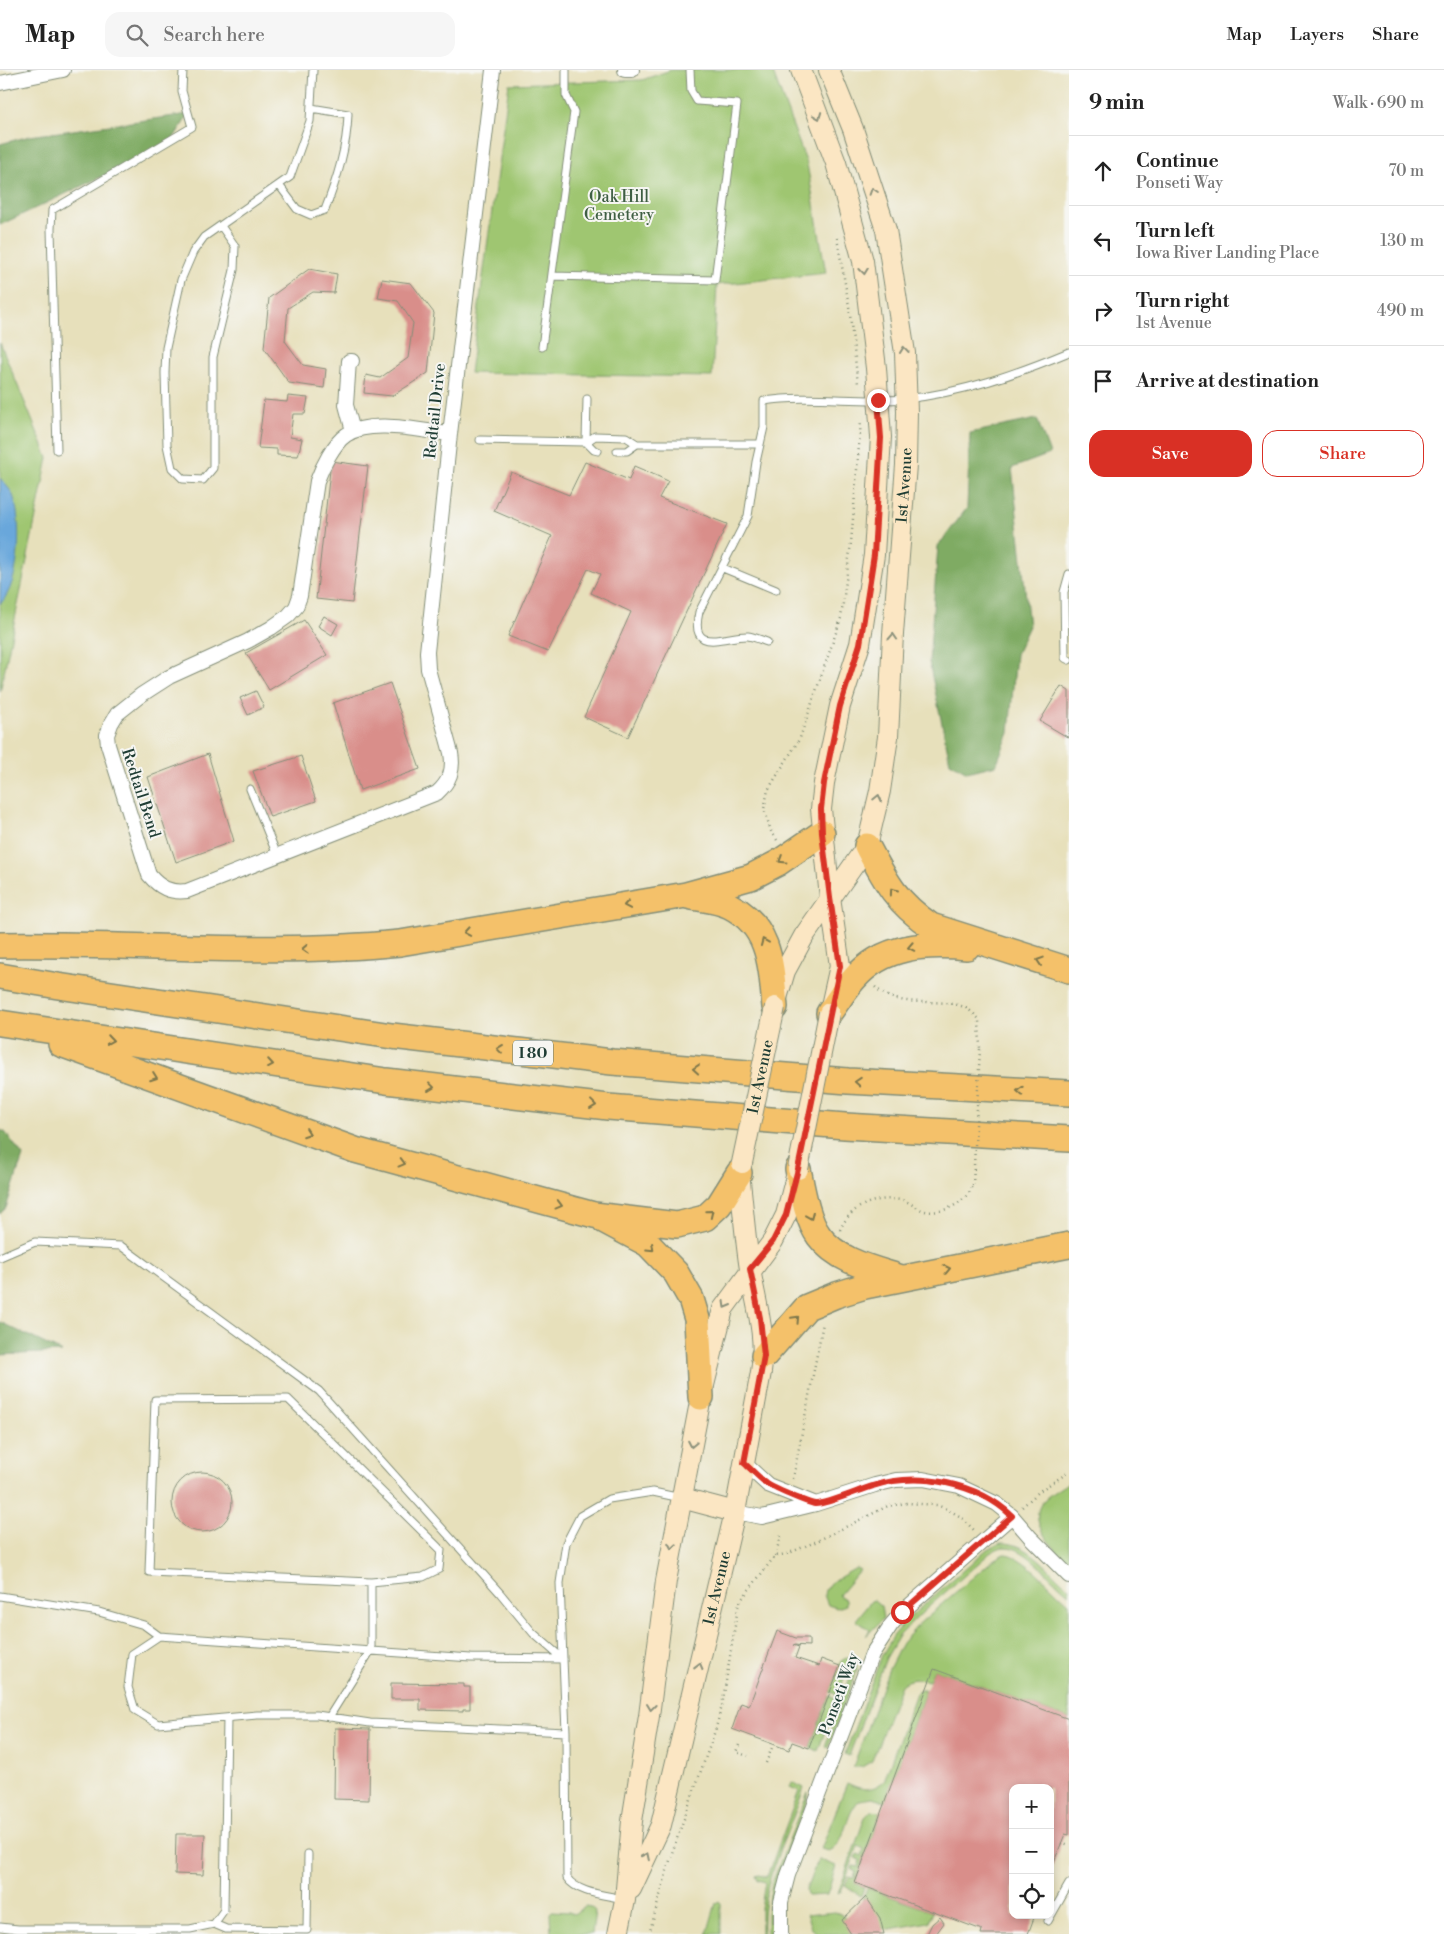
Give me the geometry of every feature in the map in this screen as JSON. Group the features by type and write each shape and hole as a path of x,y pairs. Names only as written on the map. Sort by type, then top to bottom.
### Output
{"highway":[{"path":"0,945 55,944 282,950 354,948 408,942 686,895 751,877 778,863 822,833"},
{"path":"867,846 896,896 914,914 931,926 1069,970"},
{"path":"686,895 728,905 744,915 759,932 770,955 775,1007"},
{"path":"829,1013 854,978 871,962 888,953 915,946 941,944 1012,951"},
{"name":"I 80","path":"0,976 67,988 392,1036 612,1062 829,1080 1069,1093"},
{"path":"5,1024 355,1150 594,1215 677,1225 705,1218 719,1206 741,1168"},
{"path":"5,1024 386,1081 608,1107 845,1126 1069,1139"},
{"path":"798,1169 806,1208 819,1236 831,1247 855,1263 903,1278"},
{"path":"594,1215 648,1244 676,1274 691,1299 698,1319 701,1396"},
{"path":"764,1356 807,1308 836,1295 865,1286 1069,1245"}],"main road":[{"name":"1st Avenue","path":"618,1934 626,1900 632,1821 650,1716 666,1581 701,1396 723,1309 750,1269 773,1241 786,1215 798,1169 840,966 822,833 821,809 824,783 840,706 860,644 874,555 881,438 870,400 863,261 836,163 801,70"},
{"name":"1st Avenue","path":"626,1900 661,1825 735,1512 764,1356 760,1318 750,1269 741,1168 775,1007 785,972 804,936 867,846 880,791 888,737 893,634 906,466 904,353 886,230 853,130 829,70"},
{"path":"682,1498 735,1512"}],"street":[{"path":"0,82 63,70"},
{"name":"Redtail Drive","path":"451,753 428,670 427,652 450,434 493,70"},
{"path":"625,70 632,70"},
{"path":"352,361 349,361 346,405 353,431 368,427 387,426 450,434"},
{"name":"Redtail Bend","path":"353,431 344,436 324,464 317,481 300,596 292,612 271,628 248,641 169,677 141,695 117,714 111,724 108,745 149,875 156,884 176,892 187,891 436,793 445,785 451,774 453,764 451,753"},
{"path":"744,1463 768,1485 816,1504"},
{"path":"735,1512 762,1517 816,1504 896,1480 924,1479 959,1486 997,1504 1012,1516 1069,1576"},
{"name":"Ponseti Way","path":"781,1934 781,1902 788,1875 872,1654 902,1612 1012,1516"}],"lane":[{"path":"57,450 52,210 192,128 182,91 183,70"},
{"path":"220,226 235,246 234,270 212,357 213,468 203,480 183,479 172,468 167,445 165,373 166,348 182,280 193,252 204,237 290,177 310,121 313,70"},
{"path":"542,347 574,112 566,95 566,70"},
{"path":"552,276 715,280 737,104 697,101 691,91 690,70"},
{"path":"279,185 297,209 311,215 325,210 339,175 348,127 348,114 311,108"},
{"path":"767,642 747,636 709,641 702,638 698,632 697,623 699,612 748,516 764,427 764,401 802,398 906,399 982,384 1024,371 1069,352"},
{"path":"587,399 586,442 594,450 598,451"},
{"path":"480,440 586,442 595,436 626,437 637,444 760,444"},
{"path":"617,451 627,451 637,444"},
{"path":"723,568 776,590"},
{"path":"1069,574 1064,592 1065,658 1069,660"},
{"path":"250,789 278,855"},
{"path":"0,1257 35,1242 121,1246 319,1391 494,1586 533,1633 563,1659"},
{"path":"288,1399 441,1550 440,1569 422,1578 371,1582 149,1572 154,1400 288,1399"},
{"path":"626,1900 582,1889 567,1878 566,1732 560,1583 566,1544 580,1516 609,1499 653,1492 682,1498"},
{"path":"329,1717 371,1650 371,1582"},
{"path":"0,1596 99,1612 144,1625 159,1636 472,1658 563,1659"},
{"path":"159,1636 132,1654 128,1687 135,1710 158,1724 257,1715 316,1715 370,1723 566,1732"},
{"path":"214,1924 224,1910 227,1718"},
{"path":"0,1927 18,1929 190,1929 214,1924 226,1929 307,1930 308,1854"},
{"path":"1048,1921 1069,1884"}],"path":[{"path":"781,844 771,831 764,809 768,790 800,738 842,618 870,400 859,386 849,306 836,232"},
{"path":"839,1232 844,1220 858,1206 877,1200 902,1200 926,1211 940,1210 960,1202 970,1194 973,1185 980,1049 979,1019 965,1007 936,1002 912,1002 883,995 870,982"},
{"path":"792,1483 824,1317"},
{"path":"1012,1516 1041,1490 1069,1472"},
{"path":"775,1556 787,1554 815,1542 888,1506 907,1503 937,1506 961,1517"},
{"path":"648,1934 673,1850 722,1706 738,1607 741,1600 775,1556 782,1532"},
{"path":"739,1745 736,1752 748,1756"},
{"path":"766,1763 773,1745"},
{"path":"1061,1844 1069,1846"}],"green space":[{"name":"Oak Hill Cemetery","path":"671,70 772,70 807,164 826,273 717,285 712,377 470,373 509,84 642,80"},
{"path":"189,114 170,144 0,225 0,144 30,136"},
{"path":"0,343 48,458 0,692"},
{"path":"1037,419 1050,454 1012,468 1029,626 1016,654 1009,733 996,765 967,772 950,762 929,662 938,546 967,508 970,433"},
{"path":"0,1130 5,1132 23,1156 6,1208 0,1214"},
{"path":"0,1322 62,1352 0,1355"},
{"path":"1069,1482 1069,1563 1043,1533 1038,1515 1040,1506 1046,1498"},
{"path":"1001,1543 1021,1547 1038,1559 1069,1588 1069,1594 1022,1552 1005,1547 990,1553 925,1610 899,1636 886,1658 849,1756 845,1754 882,1655 894,1635 910,1617 986,1550"},
{"path":"1004,1554 1012,1556 1029,1566 1069,1603 1069,1719 934,1669 929,1681 911,1680 901,1685 872,1761 862,1767 853,1767 888,1671 902,1643 921,1622 993,1560"},
{"path":"856,1568 860,1570 839,1595 846,1600 846,1605 837,1608 828,1605 824,1595 830,1583"},
{"path":"874,1600 881,1606 883,1619 866,1636 870,1630 856,1620 871,1601"},
{"path":"851,1658 838,1695 830,1692 841,1661"},
{"path":"856,1661 857,1669 828,1748 825,1746"},
{"path":"926,1690 885,1802 872,1798 860,1800 851,1812 839,1842 829,1851 821,1849 847,1783 866,1789 875,1787 884,1781 916,1693"},
{"path":"829,1696 837,1699 818,1751 810,1747"},
{"path":"792,1782 804,1788 770,1877 763,1914 763,1934 761,1934 761,1908 765,1882 758,1880 756,1876 767,1877 799,1791 790,1787"},
{"path":"808,1792 808,1800 777,1882 773,1899 771,1934 767,1934 767,1914 772,1883"},
{"path":"871,1811 881,1812 855,1883 864,1887 861,1896 845,1886 849,1877 854,1878 856,1872 852,1870 853,1866 858,1867 860,1860 856,1858 858,1854 862,1856 864,1849 858,1846 841,1892 838,1894 865,1817"},
{"path":"818,1859 836,1866 827,1895 807,1896 806,1890"},
{"path":"867,1888 933,1912 929,1922 884,1930 862,1901"},
{"path":"719,1901 721,1903 721,1934 707,1934 716,1903"},
{"path":"585,1906 591,1907 595,1911 592,1934 551,1934 550,1913 552,1911 574,1914"},
{"path":"834,1912 845,1917 855,1934 817,1934 811,1927 806,1915"}],"water":[{"path":"0,478 12,493 16,504 19,534 16,567 12,582 7,595 0,604"}],"building":[{"path":"309,269 337,274 334,293 313,292 288,308 285,341 303,365 326,369 324,388 289,383 264,348 269,298"},
{"path":"382,279 411,283 434,313 428,373 392,396 364,393 366,375 380,378 408,358 413,323 398,301 378,298"},
{"path":"288,396 308,398 305,414 293,414 290,437 302,439 298,456 277,455 277,449 258,448 264,400 287,402"},
{"path":"331,461 368,466 352,603 316,599"},
{"path":"585,462 629,480 634,466 655,475 668,481 659,498 727,524 628,737 584,717 631,612 591,593 600,574 588,569 548,652 508,636 552,536 494,511 511,472 569,495"},
{"path":"324,616 338,624 332,635 318,626"},
{"path":"304,620 327,655 269,690 246,653"},
{"path":"390,683 420,769 360,790 333,703"},
{"path":"1061,686 1069,691 1069,738 1040,721"},
{"path":"256,691 264,707 248,715 240,698"},
{"path":"208,754 234,841 176,862 148,777"},
{"path":"301,756 316,801 270,817 253,771"},
{"path":"202,1472 219,1477 227,1485 232,1502 227,1519 219,1527 202,1532 185,1527 177,1519 172,1502 177,1485 185,1477"},
{"path":"777,1631 796,1638 809,1638 809,1646 793,1645 799,1647 795,1658 819,1666 821,1659 840,1666 809,1748 792,1742 789,1750 732,1729 741,1703 749,1706"},
{"path":"934,1669 1069,1719 1069,1835 1065,1834 1054,1862 1054,1784 1009,1784 1009,1919 1034,1919 1028,1934 981,1934 982,1930 855,1883"},
{"path":"391,1683 464,1684 464,1687 470,1687 470,1709 463,1709 463,1711 420,1710 420,1699 391,1699"},
{"path":"335,1728 370,1729 369,1800 334,1799"},
{"path":"176,1834 205,1834 203,1875 175,1874"},
{"path":"866,1897 880,1918 884,1934 851,1934 842,1920"},
{"path":"940,1917 944,1923 936,1934 927,1934 932,1924"}],"route":[{"path":"878,400 881,438 874,555 860,644 840,706 824,783 821,809 822,833 840,966 798,1169 786,1215 773,1241 750,1269 760,1318 764,1356 744,1463 768,1485 816,1504 896,1480 924,1479 959,1486 997,1504 1012,1516 902,1612"}]}
